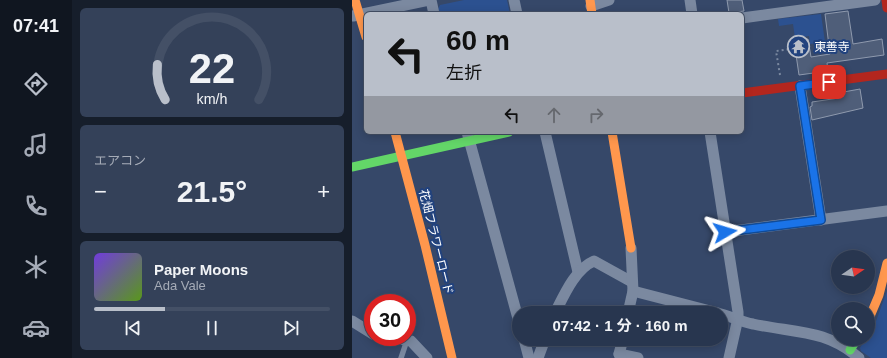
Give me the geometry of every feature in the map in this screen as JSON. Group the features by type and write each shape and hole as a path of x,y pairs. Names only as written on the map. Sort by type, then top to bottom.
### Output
{"street":[{"path":"355,0 356,15 364,33"},
{"path":"371,12 430,0 433,12"},
{"path":"514,0 517,12"},
{"path":"591,7 609,0"},
{"path":"690,0 692,12"},
{"path":"744,18 790,6 875,0"},
{"path":"886,0 887,8"},
{"path":"744,93 887,74"},
{"path":"800,86 821,220"},
{"name":"花畑フラワーロード","path":"396,134 452,358"},
{"path":"352,167 402,155 468,136 488,134"},
{"path":"546,134 578,272"},
{"path":"612,134 631,248 633,286 629,306"},
{"path":"710,134 738,318 729,358"},
{"path":"468,136 515,306"},
{"path":"725,232 887,211"},
{"path":"559,306 578,272 594,261 633,286 696,306"},
{"path":"875,304 879,295 887,263"},
{"path":"728,316 738,318 751,324 822,336 850,350 860,358"},
{"path":"352,321 364,328"},
{"path":"416,346 427,358"},
{"path":"526,346 529,358"},
{"path":"538,358 542,346"},
{"path":"622,346 620,356 638,358"},
{"path":"842,358 853,346"}],"lane":[{"path":"401,358 405,346"}],"path":[{"path":"780,81 776,51 790,49"}],"shaded area":[{"path":"464,0 507,0 510,12 439,12 438,9 440,5"},
{"path":"821,14 825,42 810,44 809,36 795,38 793,24 779,26 778,19"},
{"path":"887,291 887,358 871,358 861,351 860,348 861,346 875,346 876,321"}],"building":[{"path":"727,0 742,0 744,11 729,12"},
{"path":"848,11 853,44 882,39 884,55 827,63 828,71 799,75 794,41 808,39 811,57 830,54 825,14"},
{"path":"860,89 863,108 812,120 810,107 812,106 812,102 839,98 838,93"}],"traffic: fast":[{"path":"352,167 500,134"},
{"path":"850,350 853,346"}],"traffic: slow":[{"path":"355,0 364,30"},
{"path":"590,0 592,12"},
{"path":"396,134 425,245 452,358"},
{"path":"612,134 631,248"},
{"path":"875,304 879,295 887,263"}],"traffic: jam":[{"path":"886,0 887,8"},
{"path":"744,93 887,74"}],"place":[{"name":"東善寺","path":"799,47"}],"route":[{"path":"725,232 821,220 800,86 829,82"}]}
